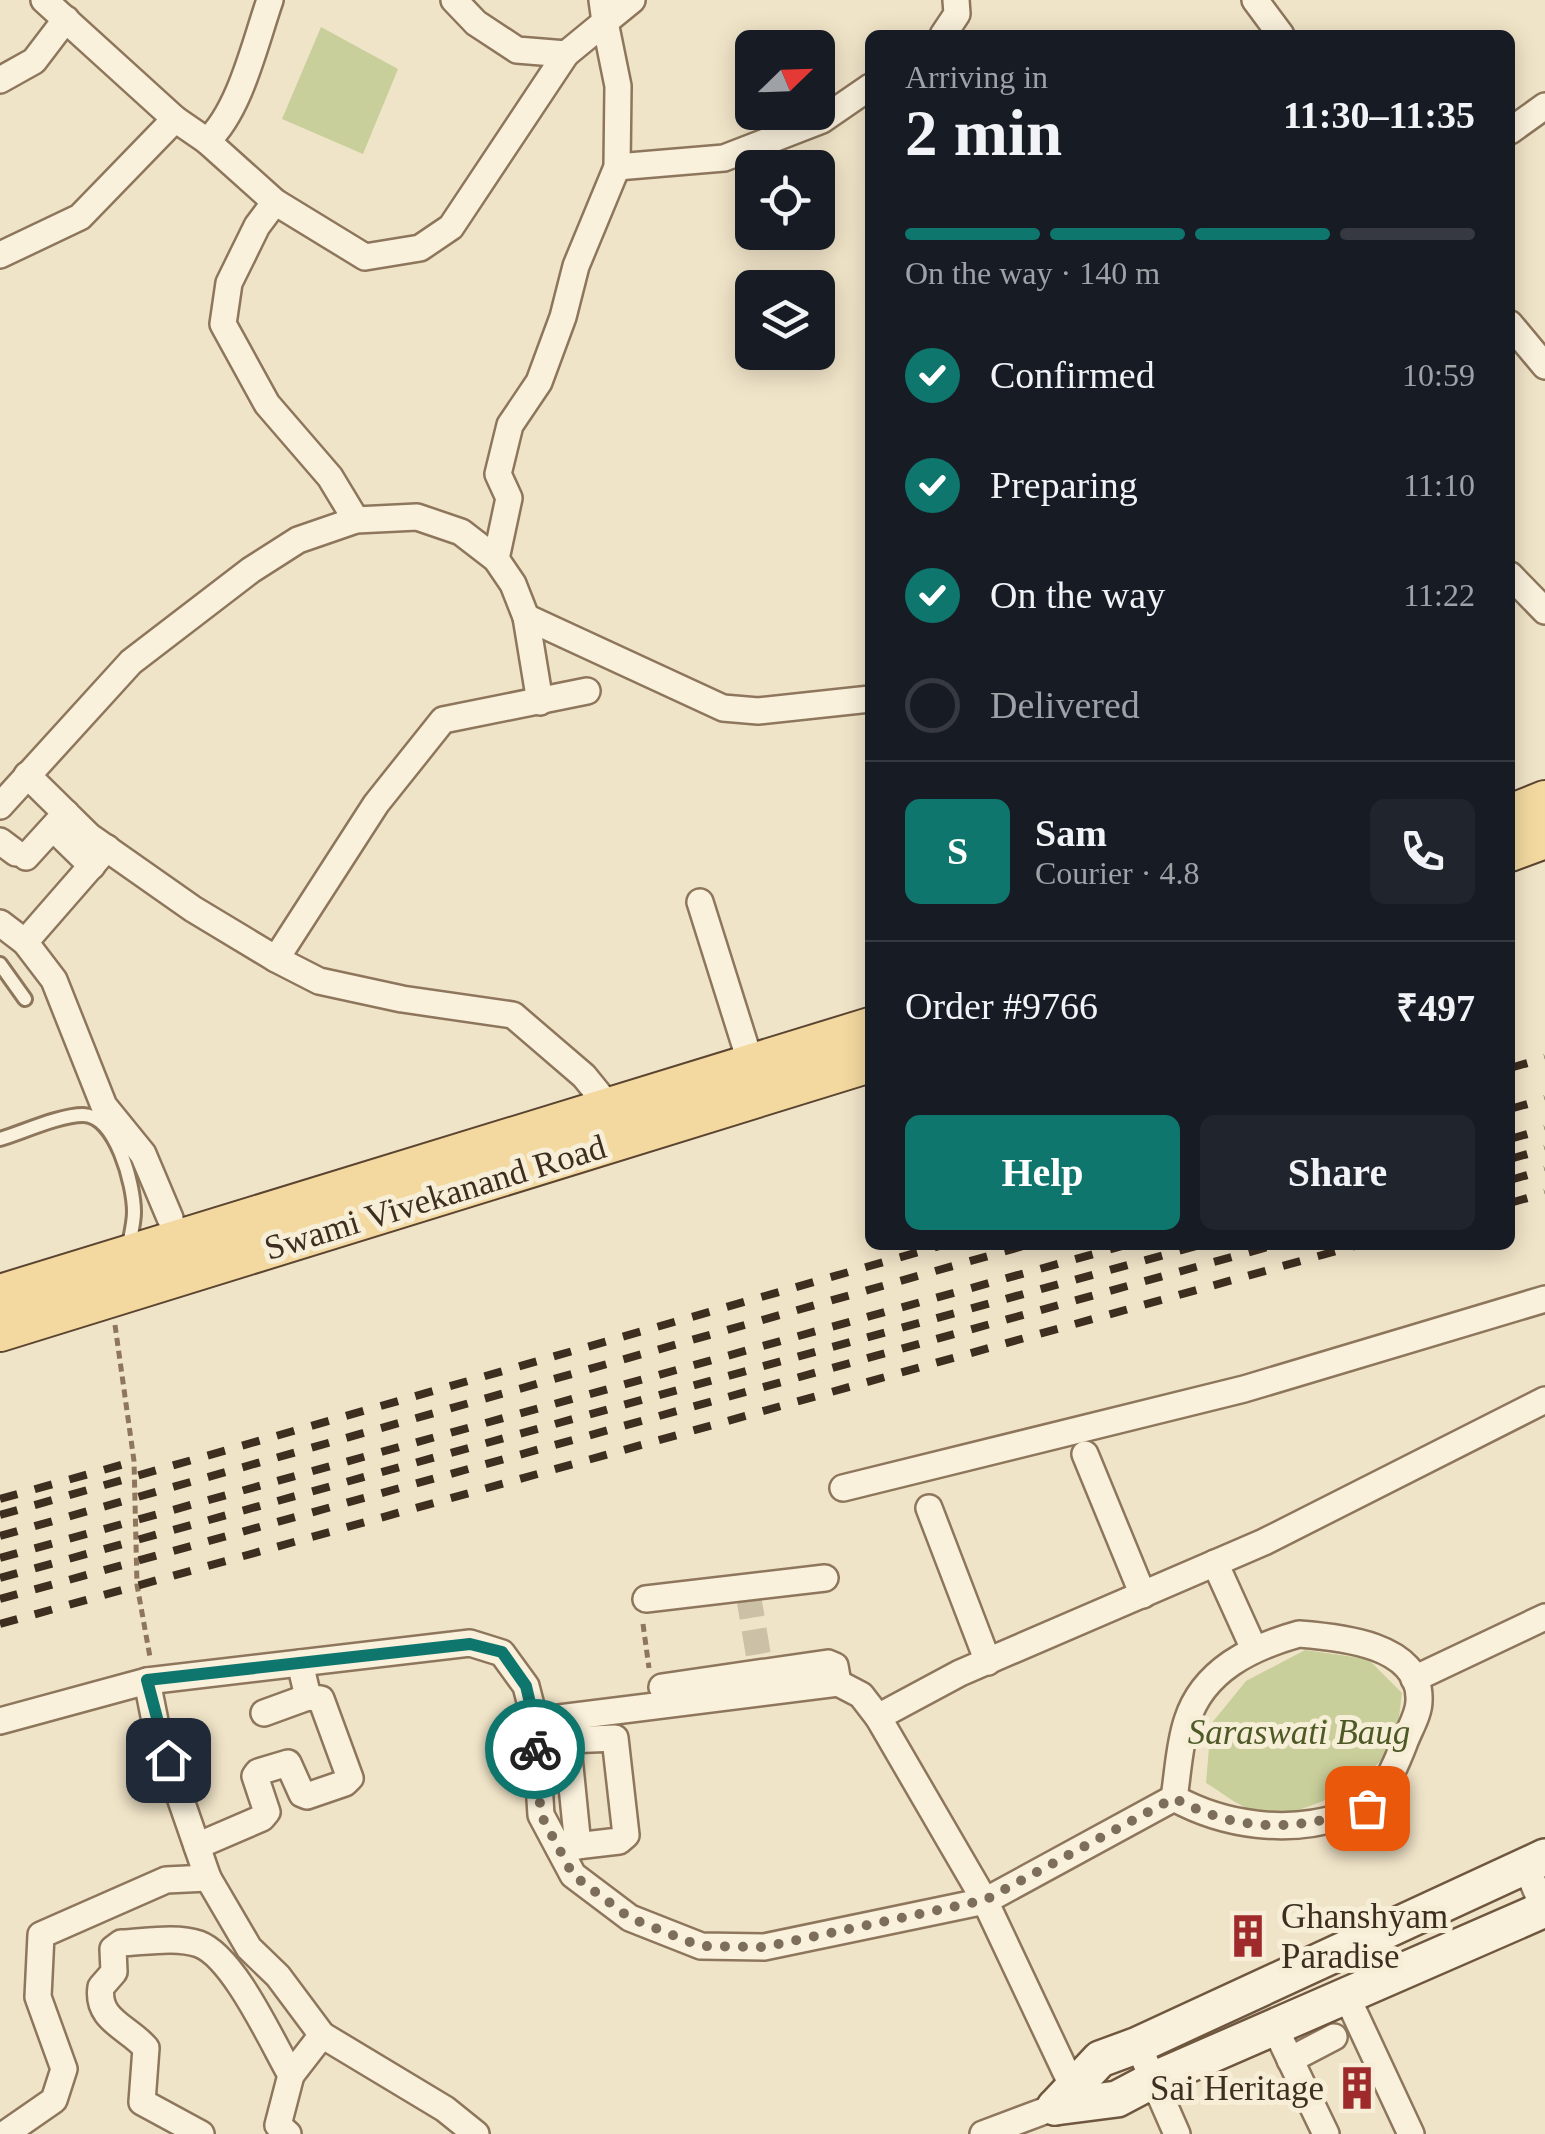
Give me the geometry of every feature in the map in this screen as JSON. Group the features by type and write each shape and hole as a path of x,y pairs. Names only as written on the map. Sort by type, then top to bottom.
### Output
{"main road":[{"path":"1515,812 1545,800"},
{"path":"1515,850 1545,839"},
{"name":"Swami Vivekanand Road","path":"0,1332 110,1298 181,1244 865,1029"},
{"name":"Swami Vivekanand Road","path":"0,1294 127,1257 865,1064"}],"street":[{"path":"44,0 175,119 275,202 364,257 420,248 451,227 566,54 604,11 632,0"},
{"path":"207,142 218,132 240,86 270,0"},
{"path":"454,0 476,23 517,50 566,54"},
{"path":"946,30 956,14 956,0"},
{"path":"1255,0 1277,30"},
{"path":"496,559 510,498 498,474 510,425 539,382 563,317 576,266 617,168 618,86 604,11"},
{"path":"0,80 34,61 66,20"},
{"path":"617,168 724,158 865,99"},
{"path":"1515,127 1545,106"},
{"path":"0,255 80,217 175,119"},
{"path":"275,202 257,226 228,283 223,324 266,404 330,477 356,520"},
{"path":"1515,330 1544,363"},
{"path":"0,806 132,662 251,570 298,540 356,520 416,517 461,532 496,559 513,584 526,616 540,702"},
{"path":"1515,580 1545,611"},
{"path":"526,616 723,708 758,712 865,700"},
{"path":"276,959 376,804 443,720 587,691"},
{"path":"27,774 59,820 99,857 276,959 319,981 512,1015 584,1076 610,1108"},
{"path":"14,850 59,820"},
{"path":"25,942 99,857"},
{"path":"700,902 751,1064"},
{"path":"0,923 25,942 54,980 104,1106 143,1154 181,1244"},
{"path":"842,1488 1244,1389 1545,1299"},
{"path":"878,1717 988,1662 1264,1542 1545,1400"},
{"path":"1085,1454 1143,1595"},
{"path":"929,1508 988,1662"},
{"path":"1215,1563 1254,1649"},
{"path":"646,1599 825,1578"},
{"path":"1414,1679 1545,1618"},
{"path":"1298,1634 1340,1637 1381,1650 1402,1662 1414,1679 1419,1702 1395,1769 1367,1808 1289,1827 1215,1817 1174,1798 1187,1720 1203,1689 1232,1660 1254,1649 1298,1634"},
{"path":"0,1721 147,1680 470,1644 502,1652 526,1686 534,1720 541,1815 568,1847"},
{"path":"300,1663 308,1697"},
{"path":"662,1687 763,1678 838,1683 862,1695 985,1900 1070,2099"},
{"path":"567,1728 763,1678"},
{"path":"147,1680 158,1731 208,1878 249,1948 278,1976 322,2035 445,2109 476,2134"},
{"path":"197,1846 262,1818 267,1812 255,1776 258,1772 288,1763 302,1794 307,1796 350,1778 321,1699 308,1697 264,1713"},
{"path":"534,1720 615,1738 626,1834 622,1839 568,1847"},
{"path":"567,1728 568,1847 573,1875 630,1918 700,1946 764,1947 985,1900 1174,1798"},
{"path":"983,2134 1070,2099 1117,2100 1152,2080 1545,1910 1536,1861 1100,2059 1070,2099"},
{"path":"4,2134 54,2100 64,2069 38,1997 41,1936 166,1880 208,1878"},
{"path":"201,2134 142,2102 148,2052 142,2042 105,2012 100,1994 100,1987 114,1972 112,1949 122,1943 202,1945 226,1963 291,2076"},
{"path":"226,1963 249,1948"},
{"path":"1348,1997 1410,2134"},
{"path":"1275,2028 1326,2134"},
{"path":"288,2134 278,2125 291,2076 322,2035"},
{"path":"1290,2060 1334,2037"},
{"path":"1138,2045 1177,2134"}],"lane":[{"path":"0,964 25,999"},
{"path":"0,1139 80,1115 100,1122 110,1131 133,1194 134,1216 127,1257"}],"path":[{"path":"110,1298 134,1461 137,1585 150,1655 147,1680"},
{"path":"646,1599 640,1604 651,1682 662,1687"}],"green space":[{"path":"321,27 398,69 363,154 282,119"},
{"name":"Saraswati Baug","path":"1305,1650 1368,1659 1402,1693 1395,1738 1373,1769 1334,1795 1291,1812 1253,1811 1206,1783 1211,1724 1246,1681"}],"tunnel":[{"path":"748,1593 761,1671"}],"railway":[{"path":"1515,1067 1545,1058"},
{"path":"1515,1108 1545,1099"},
{"path":"1515,1138 1545,1129"},
{"path":"1515,1158 1545,1149"},
{"path":"1515,1179 1545,1170"},
{"path":"1515,1202 1545,1193"},
{"path":"0,1515 926,1250"},
{"path":"0,1536 1009,1250"},
{"path":"0,1558 1108,1250"},
{"path":"0,1578 1182,1250"},
{"path":"0,1599 1257,1250"},
{"path":"0,1624 1340,1250"},
{"path":"0,1499 135,1461"}],"way so far":[{"path":"535,1749 541,1815 573,1875 630,1918 700,1946 764,1947 985,1900 1174,1798 1215,1817 1289,1827 1367,1808"}],"place":[{"name":"Ghanshyam Paradise","path":"1248,1936"},
{"name":"Sai Heritage","path":"1357,2088"}],"route":[{"path":"168,1760 147,1680 470,1644 502,1652 526,1686 534,1720 535,1749"}]}
